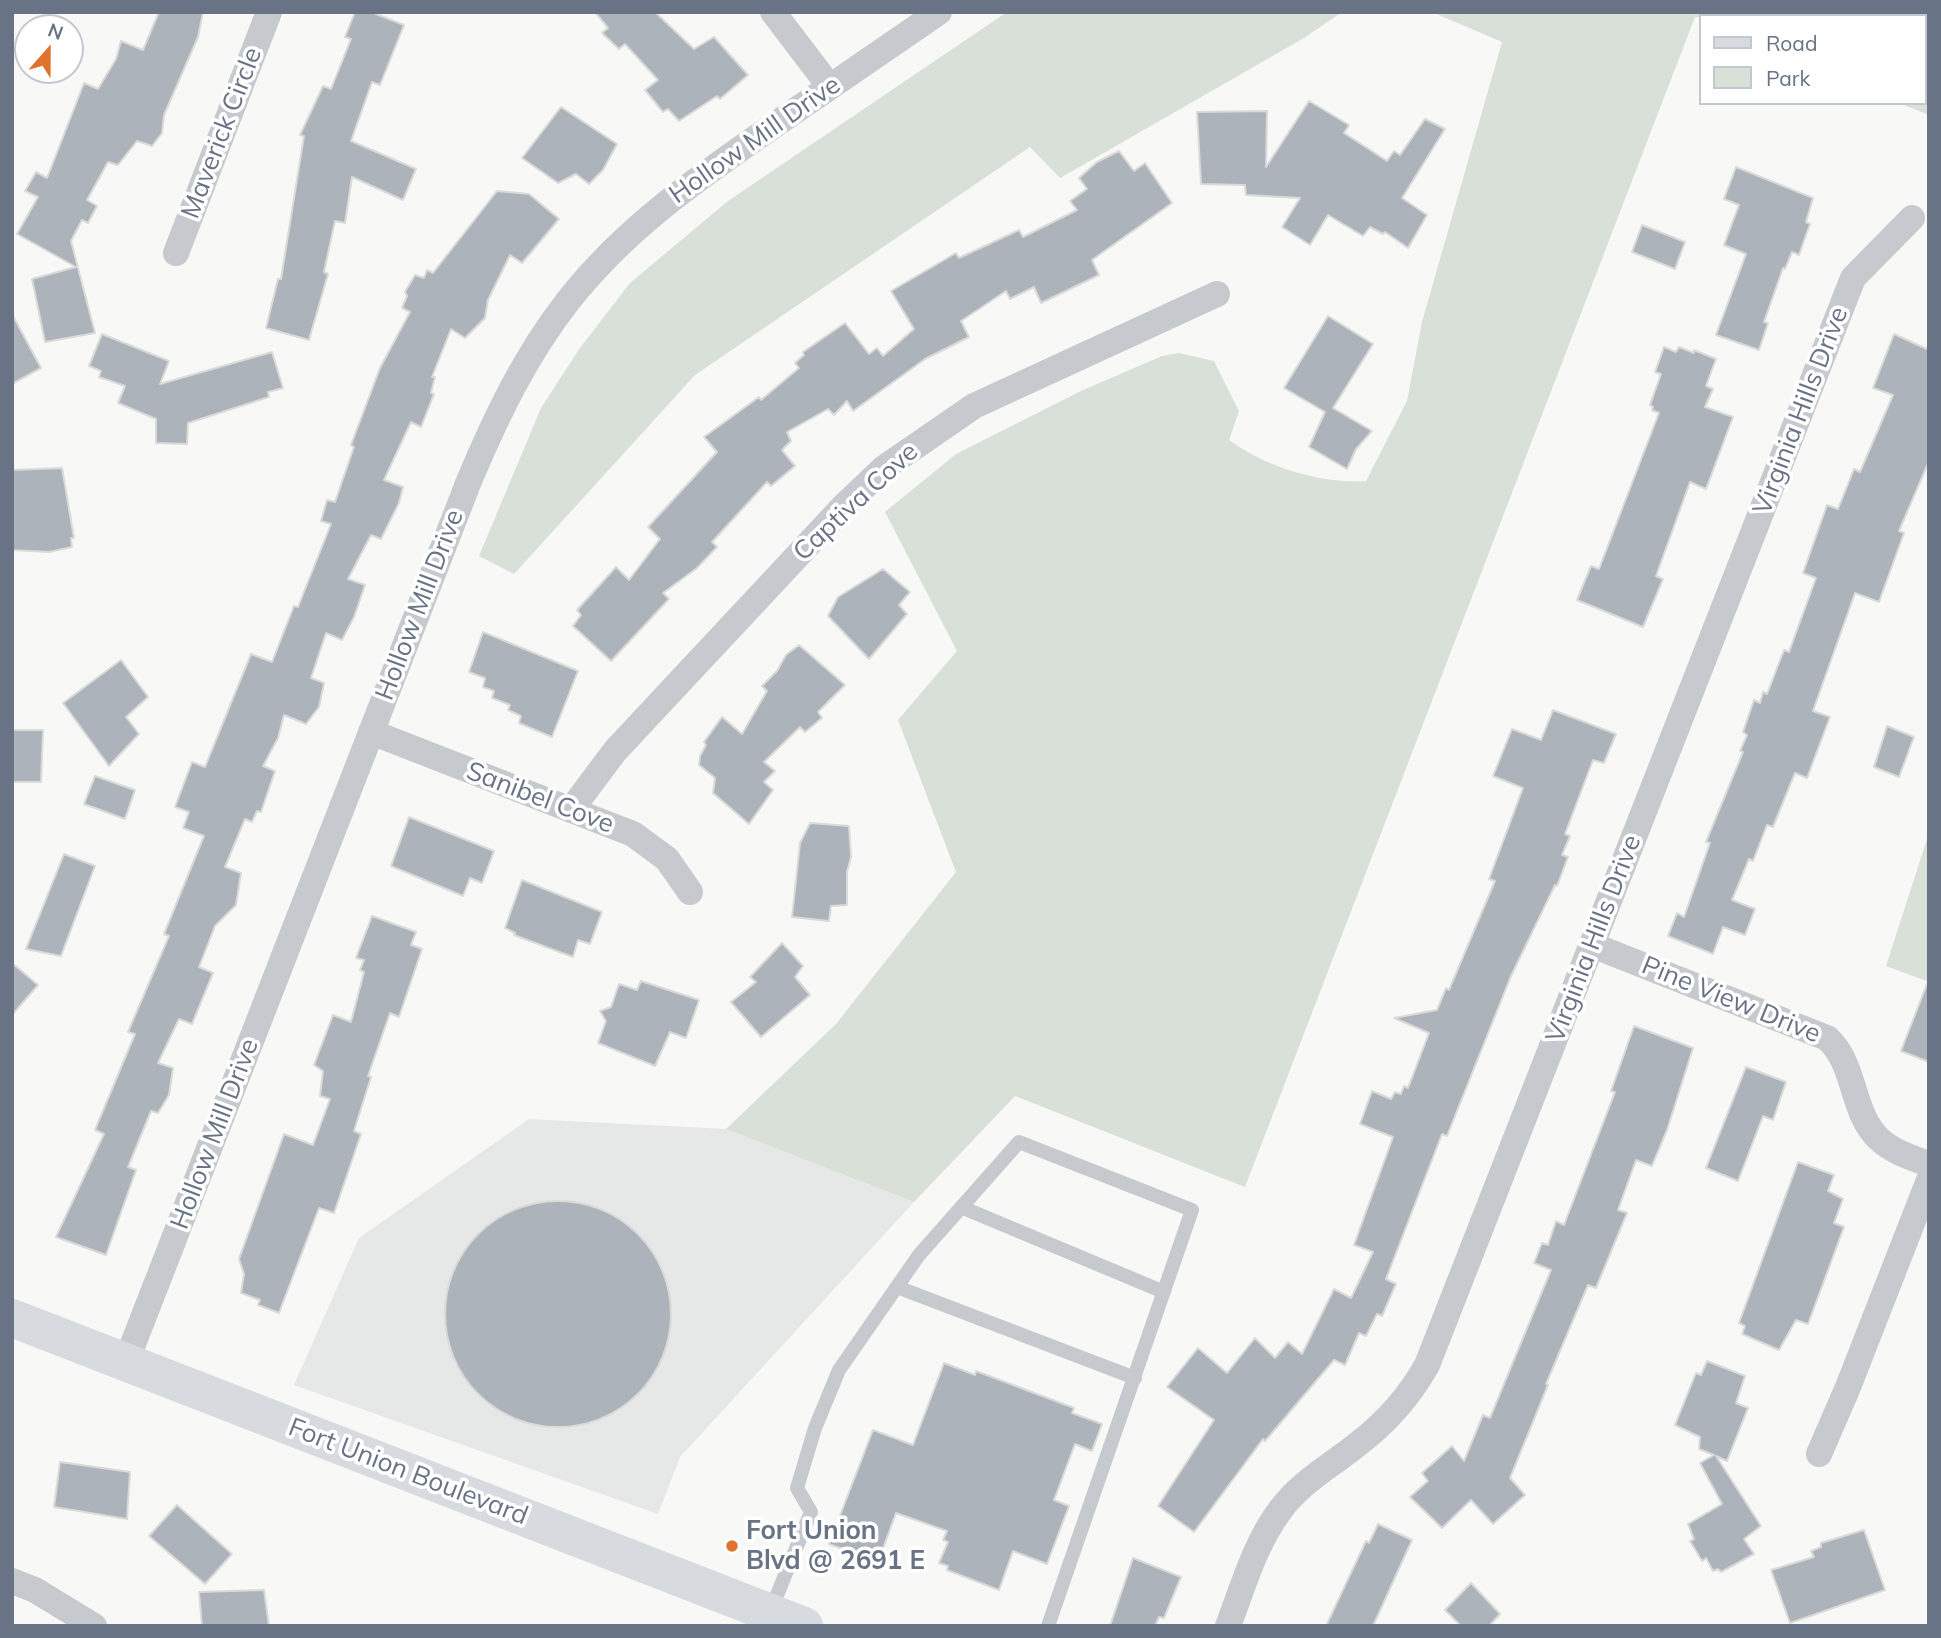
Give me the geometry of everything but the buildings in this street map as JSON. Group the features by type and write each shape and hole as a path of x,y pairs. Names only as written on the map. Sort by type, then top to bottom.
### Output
{"main road":[{"name":"Fort Union Boulevard","path":"12,1318 787,1619"}],"street":[{"name":"Maverick Circle","path":"176,253 269,12"},
{"path":"773,12 830,87"},
{"name":"Hollow Mill Drive","path":"126,1362 495,418 528,358 569,300 620,243 676,192 939,12"},
{"name":"Virginia Hills Drive","path":"1228,1626 1251,1567 1280,1510 1304,1484 1390,1417 1410,1395 1427,1365 1853,278 1912,218"},
{"name":"Captiva Cove","path":"571,810 615,751 844,506 884,468 974,406 1217,294"},
{"name":"Sanibel Cove","path":"371,732 634,834 667,859 690,892"},
{"name":"Pine View Drive","path":"1592,945 1827,1038 1840,1050 1866,1123 1879,1139 1897,1152 1929,1164"},
{"path":"1819,1454 1929,1180"},
{"path":"12,1581 35,1590 94,1626"}],"lane":[{"path":"787,1619 811,1512 797,1488 815,1428 839,1370 919,1255 1019,1142 1192,1210 1048,1626"},
{"path":"961,1208 1164,1292"},
{"path":"897,1287 1135,1378"}],"shaded area":[{"path":"529,1119 726,1129 914,1202 680,1457 658,1514 294,1385 359,1238"}],"green space":[{"path":"1007,12 1342,12 1304,38 1060,178 1030,147 695,375 514,574 479,556 541,408 580,348 630,283 728,201"},
{"path":"1432,12 1929,12 1929,115 1904,105 1927,105 1927,14 1700,14 1700,17 1695,17 1245,1187 1015,1096 914,1202 726,1129 836,1024 956,872 898,720 957,651 885,512 956,454 1083,390 1162,356 1179,353 1214,361 1239,411 1229,440 1276,466 1294,472 1330,480 1366,481 1407,401 1422,322 1502,42"},
{"path":"1929,833 1929,982 1886,966"}],"place":[{"name":"Fort Union Blvd @ 2691 E","path":"732,1546"}]}
